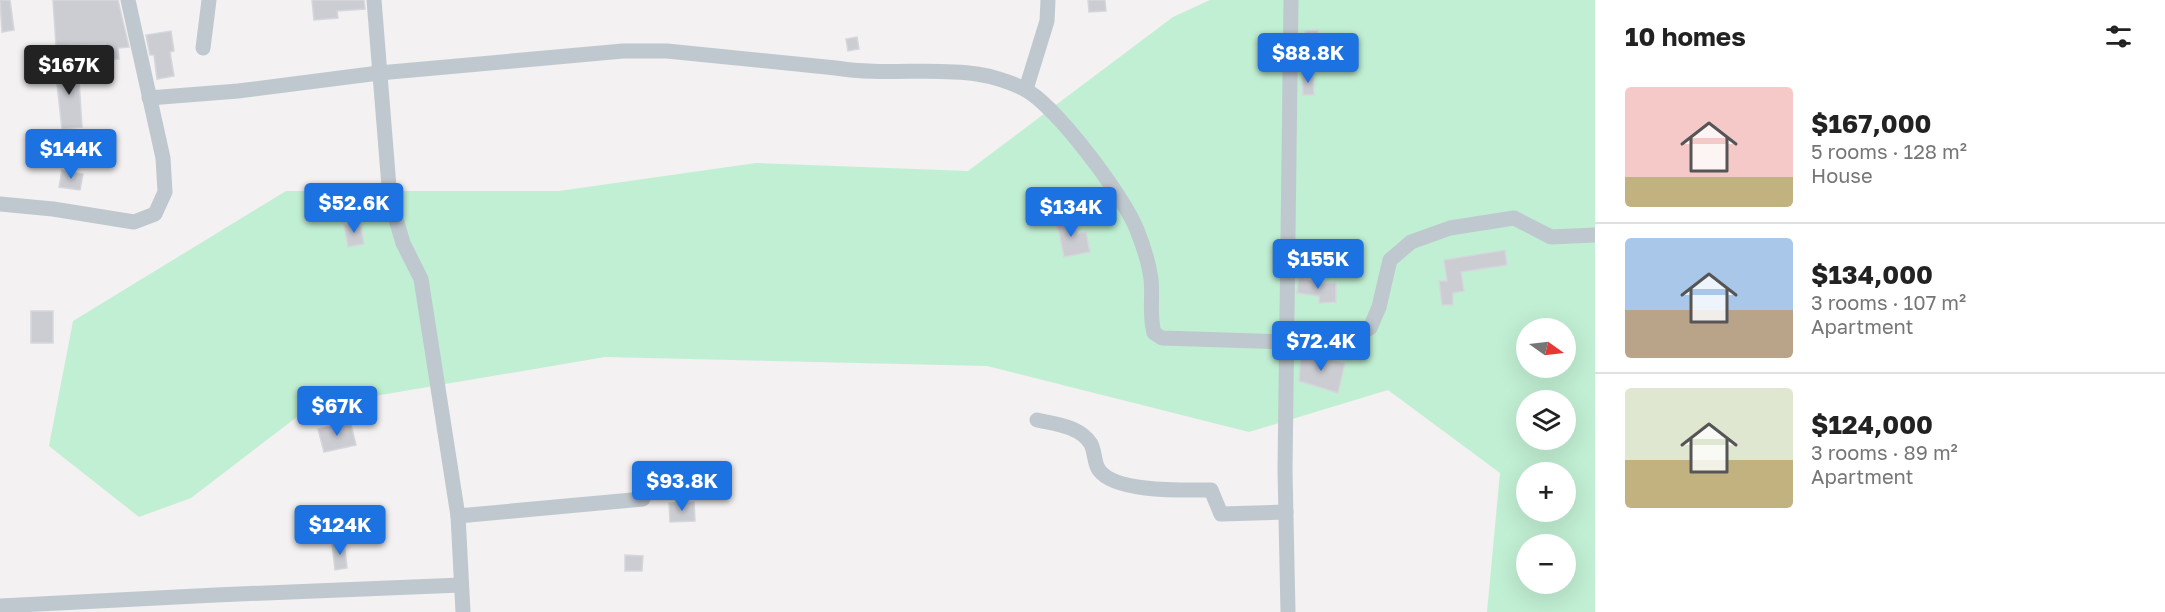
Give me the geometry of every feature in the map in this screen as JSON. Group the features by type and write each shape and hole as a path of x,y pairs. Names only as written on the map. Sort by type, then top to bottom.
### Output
{"street":[{"path":"0,204 53,209 134,222 155,214 165,192 163,158 128,0"},
{"path":"203,48 209,0"},
{"path":"374,0 390,199 403,243 421,279 458,516 463,612"},
{"path":"1026,89 1047,21 1048,0"},
{"path":"1288,612 1286,512 1291,0"},
{"path":"149,98 238,91 379,73 623,51 667,51 862,72 898,73 939,70 979,74 1026,89 1064,123 1121,201 1137,230 1151,278 1150,320 1154,333 1162,338 1287,342 1350,338 1370,328 1379,307 1390,260 1411,242 1450,228 1514,218 1551,237 1595,235"},
{"path":"1037,420 1074,429 1090,443 1099,470 1109,479 1155,490 1211,490 1221,513 1286,512"},
{"path":"458,516 643,499"},
{"path":"0,606 461,585"}],"green space":[{"path":"1210,0 1595,0 1595,612 1487,612 1500,473 1388,390 1249,432 987,366 605,357 310,407 191,498 139,517 49,446 73,321 286,191 559,191 756,163 968,171 1173,17"}],"building":[{"path":"0,0 10,0 14,30 2,32"},
{"path":"53,0 118,0 129,47 118,48 119,59 106,60 105,44 56,46"},
{"path":"312,0 364,0 365,9 337,11 338,18 314,20"},
{"path":"1088,0 1105,0 1106,11 1089,12"},
{"path":"1318,30 1319,48 1305,48 1305,31"},
{"path":"171,31 174,51 170,52 174,76 157,79 154,55 150,55 146,35"},
{"path":"857,37 859,49 848,51 846,39"},
{"path":"78,64 82,127 62,129 55,66"},
{"path":"1313,72 1314,95 1303,95 1302,73"},
{"path":"62,170 83,174 80,190 59,187"},
{"path":"1062,213 1071,230 1077,229 1078,234 1086,232 1090,252 1064,257 1059,232 1052,218"},
{"path":"360,222 364,244 348,247 344,225"},
{"path":"1505,250 1507,265 1461,272 1464,291 1453,293 1453,305 1442,305 1439,281 1447,281 1444,260"},
{"path":"1299,277 1317,281 1317,283 1336,283 1336,302 1319,303 1319,296 1297,293"},
{"path":"31,311 53,311 53,343 31,343"},
{"path":"1301,352 1345,363 1338,393 1299,381"},
{"path":"350,421 356,445 324,452 318,429"},
{"path":"694,502 695,521 670,522 669,503"},
{"path":"344,541 347,568 335,570 332,543"},
{"path":"625,555 643,556 642,571 625,571"}]}
